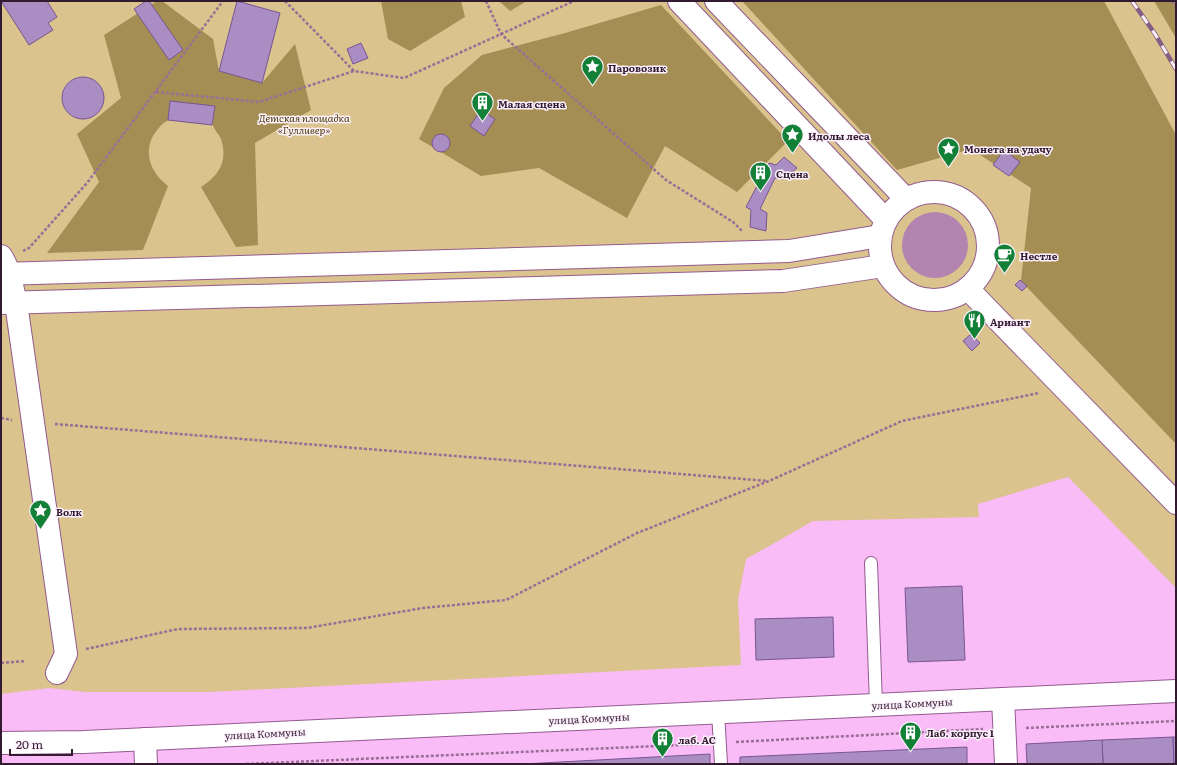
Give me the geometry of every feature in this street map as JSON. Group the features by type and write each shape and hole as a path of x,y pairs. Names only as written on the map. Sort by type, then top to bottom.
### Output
{"street":[{"path":"679,1 883,228"},
{"path":"716,1 906,199"},
{"path":"923,192 942,192 959,197 974,208 984,223 989,241 988,259 981,275 968,289 954,297 937,301 920,299 904,292 892,281 883,266 880,251 883,228 894,208 906,199 923,192"},
{"path":"62,664 33,423 9,303 4,266 789,251 883,228"},
{"path":"9,303 783,281 883,266"},
{"path":"968,289 1176,503"},
{"name":"улица Коммуны","path":"1,743 84,742 1176,691"},
{"path":"1003,699 1006,764"},
{"path":"146,739 146,764"}],"lane":[{"path":"871,563 876,705"},
{"path":"718,712 721,764"}],"path":[{"path":"4,266 28,248 73,199 223,1"},
{"path":"286,1 354,71"},
{"path":"486,1 501,34 666,180 733,222 764,251"},
{"path":"155,92 259,102 354,71 404,78 574,1"},
{"path":"1172,1 1176,6"},
{"path":"62,664 178,629 306,628 424,608 506,600 638,533 769,481 902,421 1064,388"},
{"path":"1,418 33,423 769,481"},
{"path":"1,663 26,661"},
{"path":"246,764 1176,721"}],"green space":[{"name":"Детская площадка «Гулливер»","path":"1,1 1176,1 1176,588 1068,477 978,504 979,517 813,521 746,559 738,600 741,665 209,692 86,692 49,688 1,694"}],"shaded area":[{"path":"157,1 162,1 213,39 219,71 262,83 295,44 311,110 255,143 258,245 236,247 201,187 213,178 221,167 223,161 224,154 221,139 212,123 214,106 171,119 161,125 153,136 149,150 151,164 158,176 168,186 143,250 47,253 99,182 77,134 121,98 104,35"},
{"path":"381,1 461,1 465,17 410,51 388,39"},
{"path":"499,1 527,1 510,11"},
{"path":"742,1 1104,1 1176,135 1176,444 1021,281 1031,188 971,149 897,170"},
{"path":"1154,1 1176,1 1176,38"},
{"path":"661,5 788,141 737,192 665,146 627,218 539,168 481,176 419,139 444,88 482,55"},
{"path":"928,212 942,212 954,217 963,226 968,238 966,258 959,269 942,278 928,278 916,273 907,264 902,252 902,238 907,226 916,217"}],"building":[{"path":"1,1 47,1 57,17 48,23 53,30 29,45"},
{"path":"146,1 149,1 183,50 169,60 134,9"},
{"path":"237,1 280,13 262,83 219,71"},
{"path":"361,43 368,58 353,64 347,49"},
{"path":"79,77 87,77 95,80 101,86 104,98 101,110 95,116 87,119 79,119 71,116 65,110 62,102 62,94 65,86 71,80"},
{"path":"170,101 215,106 212,125 168,120"},
{"name":"Малая сцена","path":"481,110 495,119 484,136 470,126"},
{"path":"441,134 447,137 450,143 447,149 441,152 435,149 432,143 435,137"},
{"path":"1004,150 1020,162 1009,176 993,165"},
{"name":"Сцена","path":"784,157 797,168 784,179 775,178 760,209 767,213 766,231 750,227 751,210 746,207 769,163 776,165"},
{"path":"1020,280 1027,286 1022,291 1015,285"},
{"path":"971,334 980,343 972,351 963,341"},
{"path":"962,586 965,660 908,662 905,588"},
{"path":"833,617 834,657 756,660 755,619"},
{"path":"1173,737 1174,764 1103,764 1102,740"},
{"path":"1173,737 1176,737 1176,764 1174,764"},
{"path":"1102,740 1103,764 1027,764 1026,744"},
{"name":"Лаб. корпус 1","path":"967,747 967,764 740,764 740,757"},
{"name":"лаб. АС","path":"710,754 710,764 523,764"}],"railway":[{"path":"1132,1 1155,34 1176,69"}],"place":[{"name":"Паровозик","path":"593,86"},
{"name":"Малая сцена","path":"482,122"},
{"name":"Идолы леса","path":"793,154"},
{"name":"Монета на удачу","path":"949,168"},
{"name":"Сцена","path":"761,192"},
{"name":"Нестле","path":"1005,274"},
{"name":"Ариант","path":"975,340"},
{"name":"Волк","path":"40,530"},
{"name":"Лаб. корпус 1","path":"910,752"},
{"name":"лаб. АС","path":"663,758"}]}
